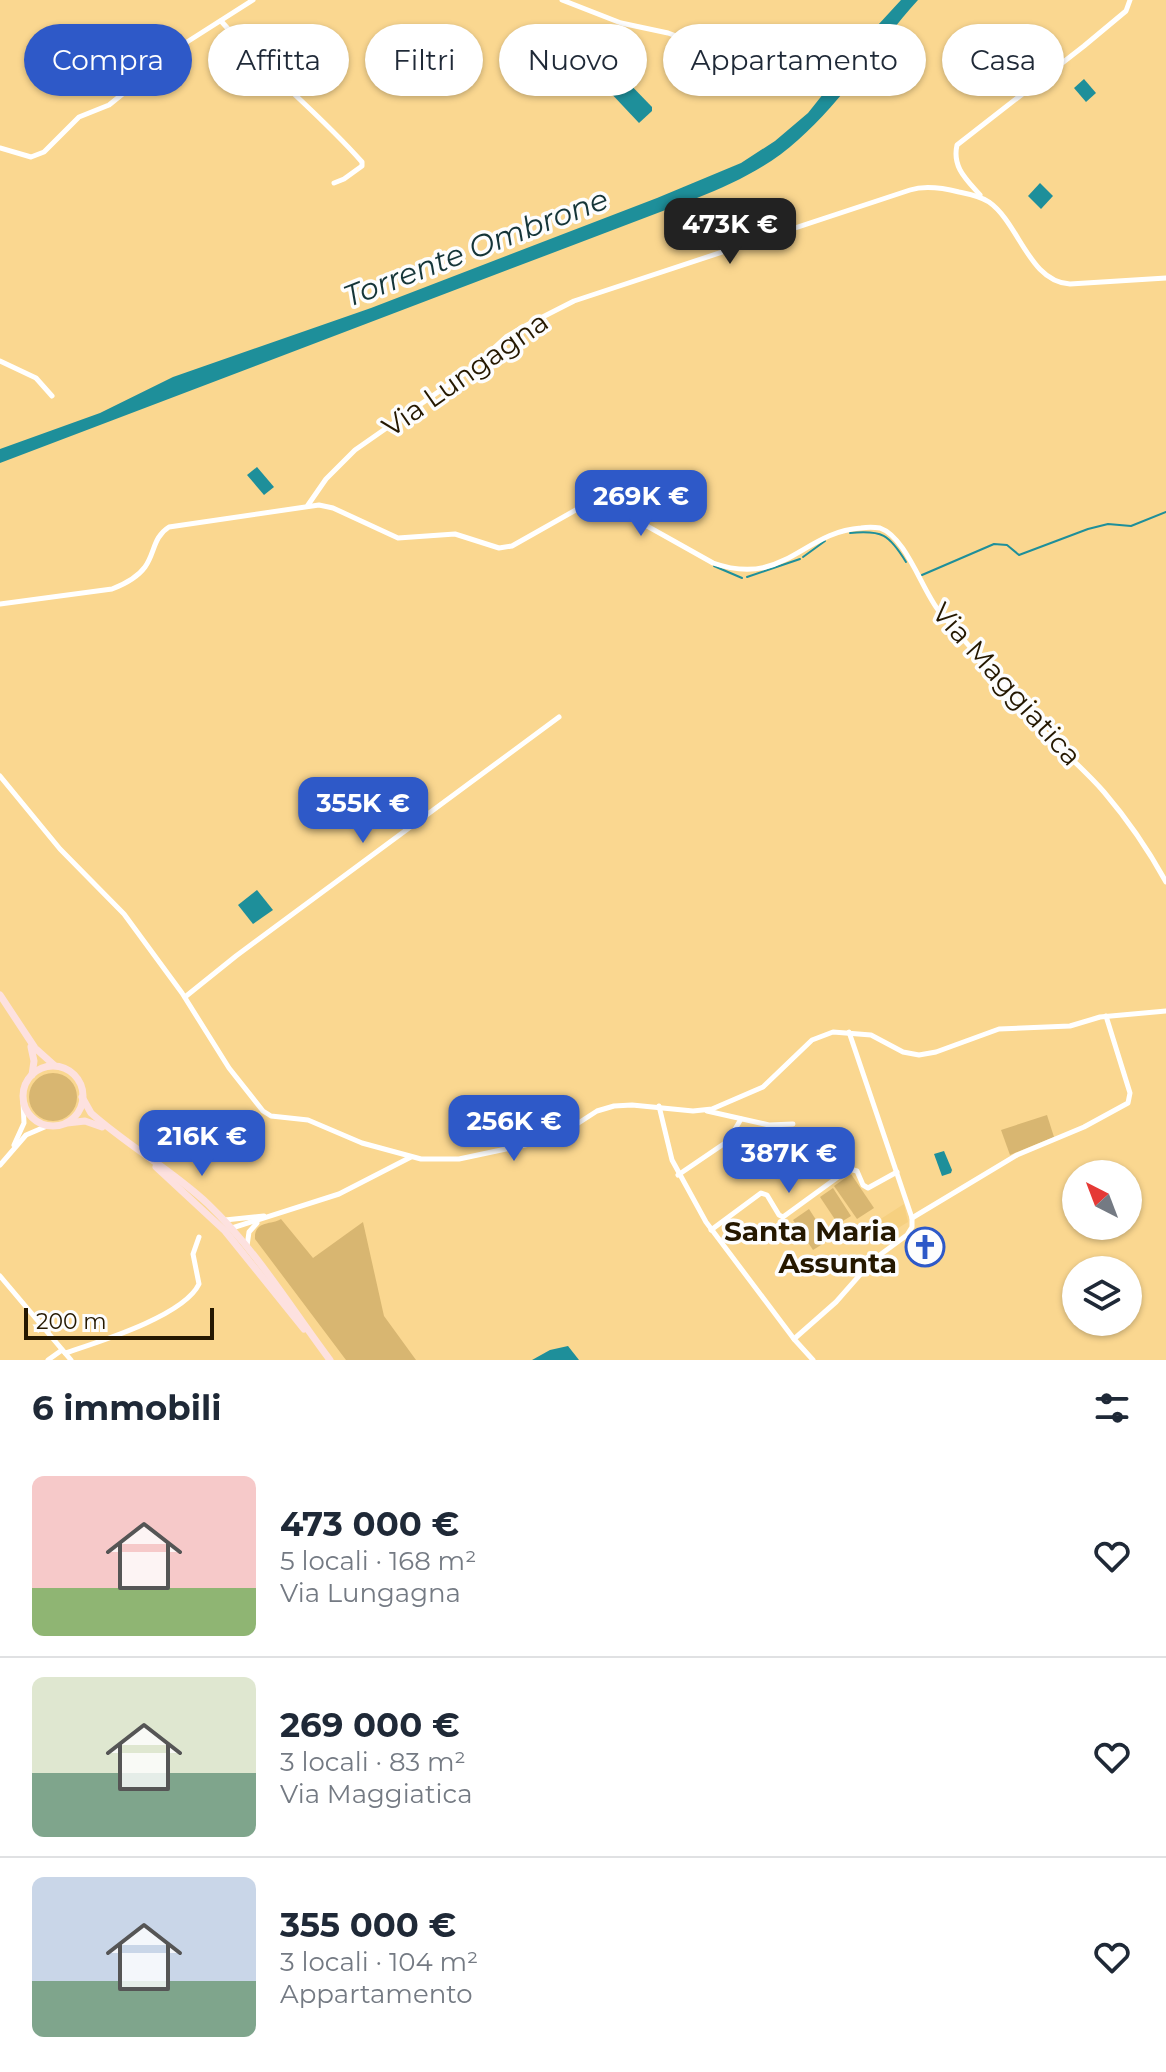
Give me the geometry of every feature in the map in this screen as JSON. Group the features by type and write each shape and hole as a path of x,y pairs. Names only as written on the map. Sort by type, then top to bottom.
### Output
{"main road":[{"path":"0,995 41,1055 76,1078 89,1112 150,1159 222,1223 318,1344"},
{"path":"30,1041 34,1061 23,1102 32,1117 47,1126 87,1121 111,1131"},
{"path":"32,1075 45,1067 56,1067"},
{"path":"64,1124 78,1111 82,1097"},
{"path":"222,1223 231,1228 247,1247 330,1360"}],"street":[{"path":"0,148 31,157 44,152 79,117 117,100 183,46 253,0"},
{"path":"562,0 621,23 663,32"},
{"path":"1130,0 1126,11 957,145 954,157 957,167 982,197 994,206 1042,270 1055,282 1070,284 1166,278"},
{"path":"221,21 252,57 304,102 362,162 355,173 334,183"},
{"name":"Via Lungagna","path":"308,506 326,479 355,450 471,369 506,337 574,301 910,190 934,187 982,197"},
{"path":"0,361 36,378 52,396"},
{"name":"Via Maggiatica","path":"0,604 112,589 138,575 147,564 157,539 169,527 308,506 333,508 398,538 455,534 502,549 593,498 600,498 713,563 747,570 797,555 836,532 879,528 901,547 929,596 957,633 1046,734 1105,793 1166,882"},
{"path":"185,997 246,948 559,717"},
{"path":"0,776 60,849 124,914 185,997 229,1068 266,1113 308,1120 362,1143 437,1160 472,1157 548,1140 604,1109 632,1105 706,1110 769,1125 793,1124"},
{"path":"706,1110 732,1102 769,1082 817,1037 833,1032 875,1036 903,1052 919,1055 936,1052 999,1029 1070,1026 1106,1016 1166,1011"},
{"path":"912,1218 1017,1155 1084,1127 1128,1103 1130,1093 1106,1016"},
{"path":"794,1339 831,1307 873,1260 907,1235 912,1227 912,1218 849,1032"},
{"path":"9,1153 23,1127 23,1102"},
{"path":"659,1106 678,1175 711,1230 813,1360"},
{"path":"724,1115 735,1131"},
{"path":"678,1175 728,1141 741,1119"},
{"path":"0,1165 28,1133 47,1126"},
{"path":"231,1228 346,1191 412,1156"},
{"path":"711,1230 761,1193 767,1195 783,1217 849,1169 857,1171 863,1185 868,1188 897,1172"},
{"path":"222,1223 281,1214"},
{"path":"247,1247 249,1232 260,1220"},
{"path":"48,1360 63,1351 137,1328 191,1295 199,1284 193,1254 199,1237"},
{"path":"0,1276 71,1360"}],"shaded area":[{"path":"53,1073 70,1080 77,1097 70,1114 53,1121 36,1114 29,1097 36,1080"},
{"path":"1047,1115 1054,1137 1010,1155 1001,1130"},
{"path":"851,1174 874,1208 857,1219 834,1186"},
{"path":"833,1188 851,1216 838,1224 820,1197"},
{"path":"904,1204 908,1222 885,1236 879,1220"},
{"path":"809,1209 829,1240 813,1250 793,1220"},
{"path":"281,1219 313,1258 363,1222 384,1316 416,1360 346,1360 255,1239 260,1226"}],"water":[{"path":"901,0 918,0 897,24 879,24"},
{"path":"1084,79 1096,93 1086,102 1074,88"},
{"path":"614,96 641,96 652,107 652,111 639,123"},
{"path":"822,96 840,96 787,149 763,166 697,198 0,463 0,449 100,413 173,377 371,308 741,163 775,141 808,113"},
{"path":"1040,183 1053,196 1041,209 1028,196"},
{"path":"257,467 274,487 264,495 247,475"},
{"path":"257,890 273,910 253,924 238,905"},
{"path":"944,1151 952,1170 942,1176 934,1154"},
{"path":"568,1346 579,1360 532,1360 550,1350"}],"waterway":[{"path":"922,575 994,544 1007,545 1019,555 1088,529 1108,524 1131,526 1166,512"},
{"path":"850,533 870,532 884,536 895,545 906,562"},
{"path":"803,557 825,541"},
{"path":"747,577 800,559"},
{"path":"714,566 742,578"}],"place":[{"name":"Santa Maria Assunta","path":"925,1247"}],"water label":[{"name":"Torrente Ombrone","path":"476,248"}]}
